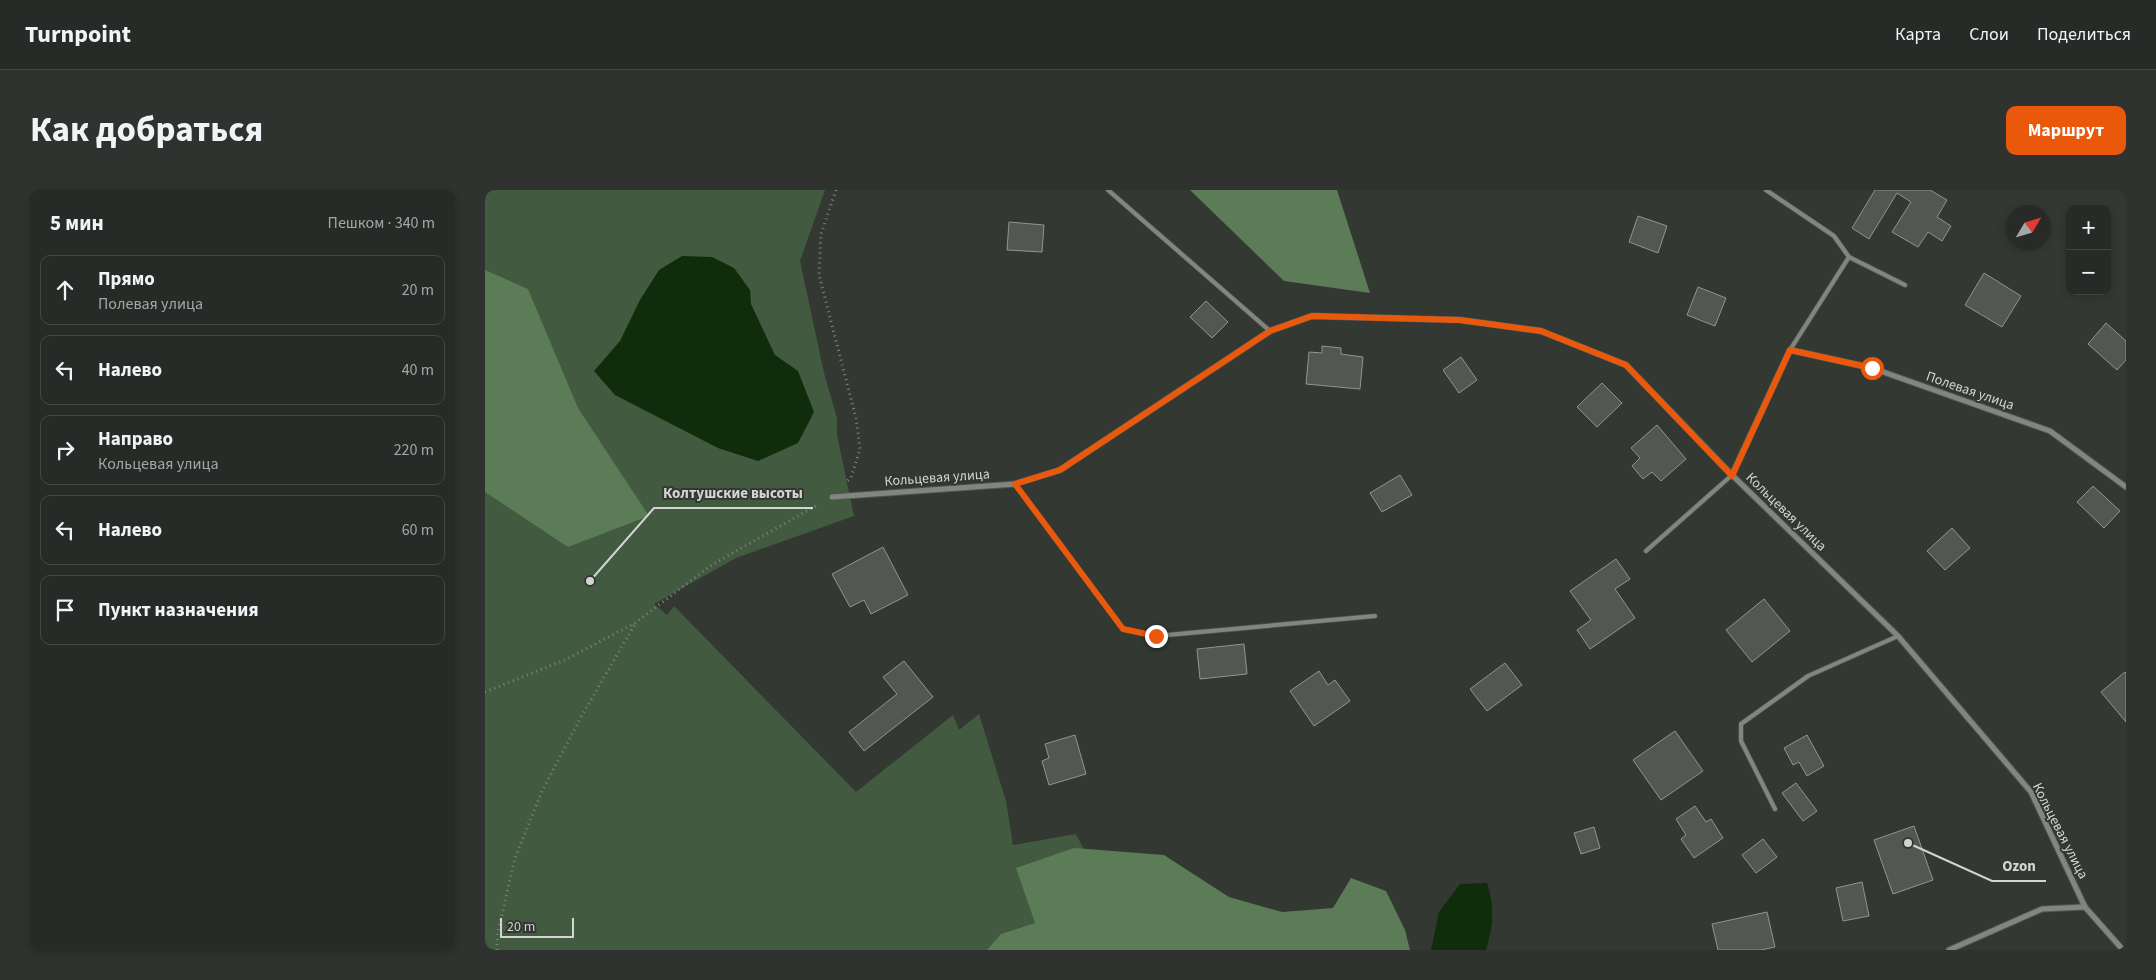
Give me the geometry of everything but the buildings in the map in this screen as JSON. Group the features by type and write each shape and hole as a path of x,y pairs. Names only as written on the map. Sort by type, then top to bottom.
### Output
{"street":[{"name":"Кольцевая улица","path":"831,498 1015,484 1060,470 1270,331 1312,316 1460,320 1541,331 1626,365 1732,476 1898,636 2031,792 2085,907 2123,950"},
{"path":"1732,476 1790,350"},
{"name":"Полевая улица","path":"1790,350 1872,368 2050,431 2126,487"},
{"path":"1949,950 2042,909 2085,907"}],"lane":[{"path":"1108,190 1270,331"},
{"path":"1767,190 1834,236 1849,257 1905,285"},
{"path":"1790,350 1849,257"},
{"path":"1646,551 1732,476"},
{"path":"1015,484 1123,629 1156,636 1375,616"},
{"path":"1775,809 1741,741 1741,724 1808,676 1898,636"}],"path":[{"path":"485,692 567,659 635,623 710,566 831,498 851,478 860,449 856,418 819,275 821,234 836,190"},
{"path":"497,950 497,936 515,858 542,791 581,717 635,623"}],"shaded area":[{"path":"485,190 825,190 800,261 824,373 837,418 837,435 854,516 736,558 654,604 667,615 674,606 856,792 953,715 959,730 979,714 1006,801 1013,845 1076,834 1135,950 485,950"},
{"path":"1190,190 1337,190 1370,293 1284,281"},
{"path":"682,256 712,257 734,268 750,290 751,304 775,355 798,371 814,412 798,443 758,461 718,448 615,395 594,371 620,341 640,300 659,270"},
{"path":"485,270 528,289 578,408 649,516 568,547 485,492"},
{"path":"1074,848 1164,855 1229,897 1282,912 1333,908 1351,878 1386,891 1405,930 1410,950 987,950 1001,934 1035,923 1016,868"},
{"path":"1487,883 1490,892 1492,917 1486,950 1431,950 1439,912 1460,884"}],"place":[{"name":"Колтушские высоты","path":"590,581"},
{"name":"Ozon","path":"1908,843"}],"route":[{"path":"1156,636 1123,629 1015,484 1060,470 1270,331 1312,316 1460,320 1541,331 1626,365 1732,476 1790,350 1872,368"}]}
